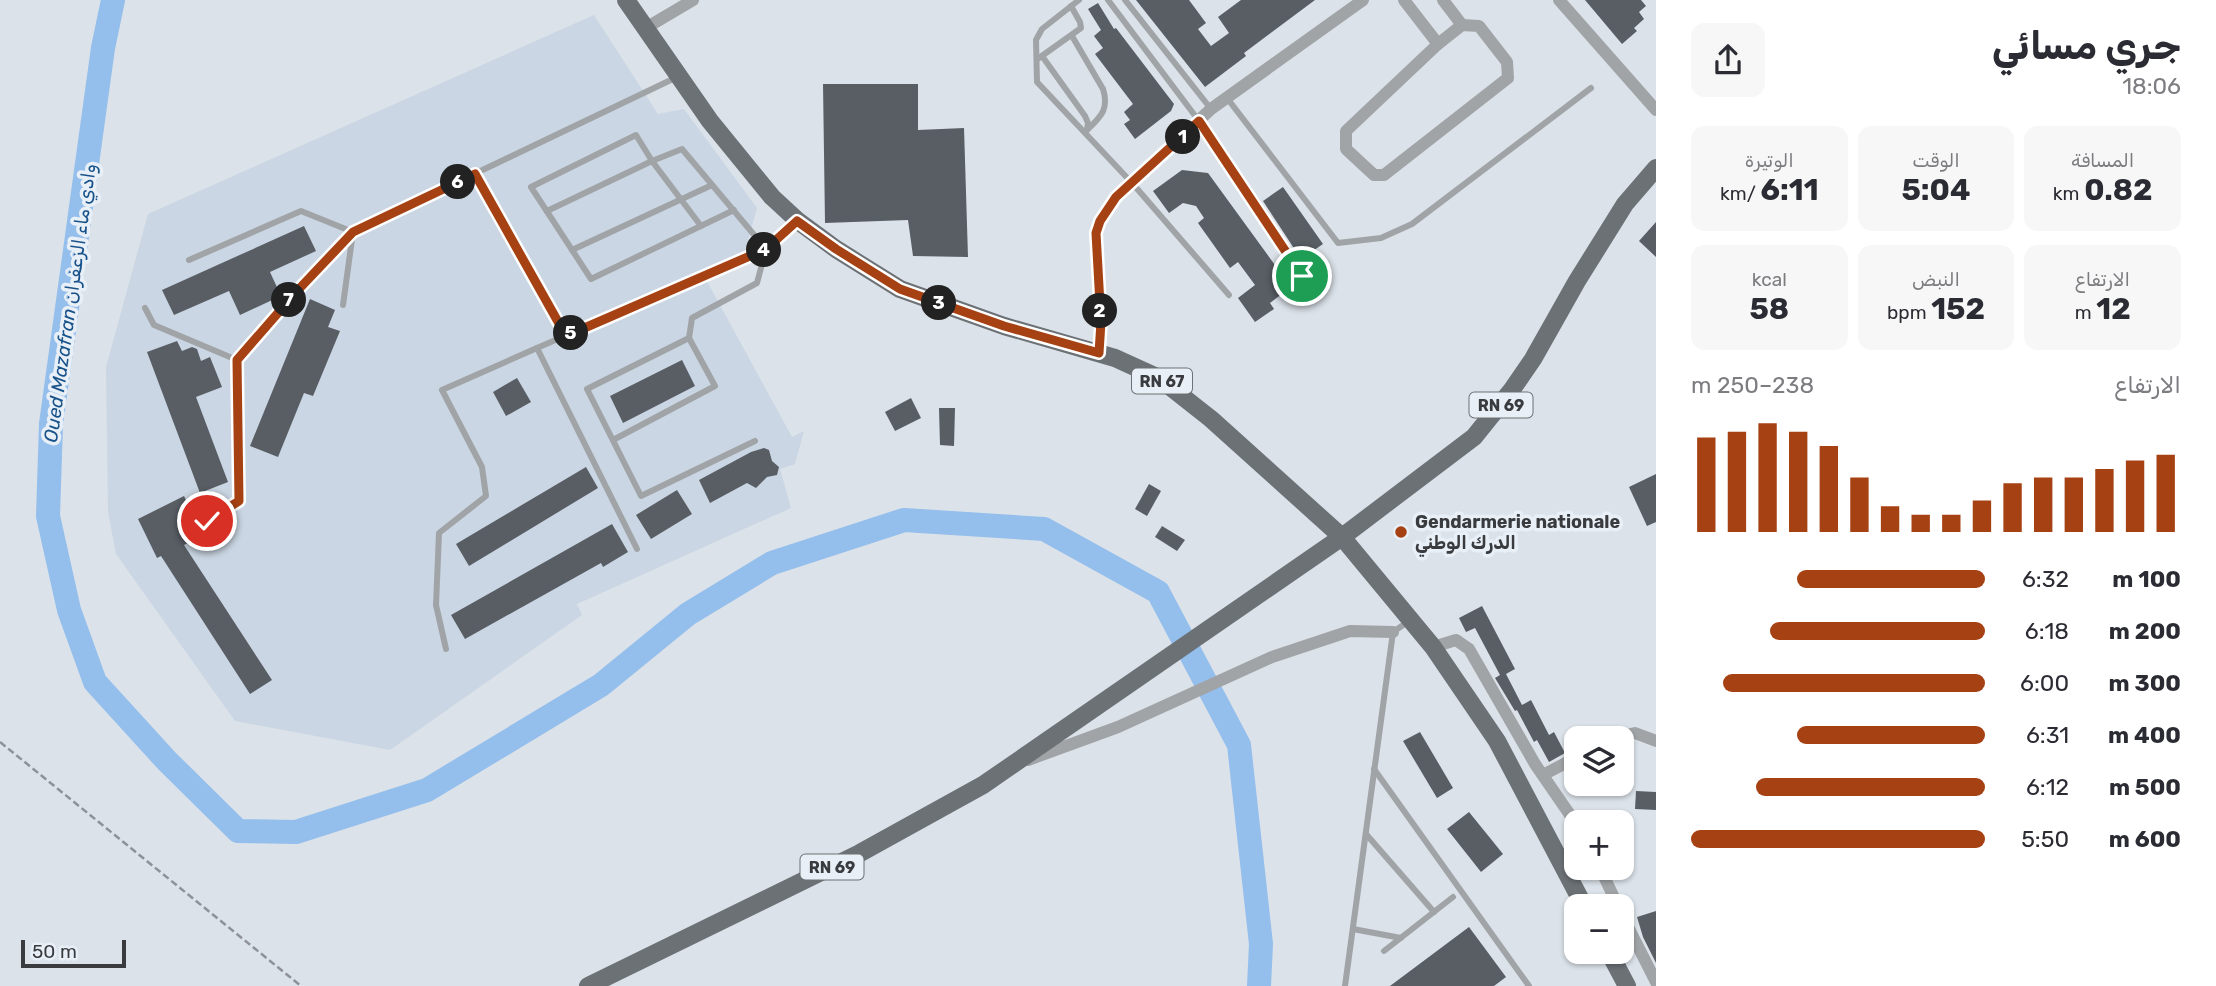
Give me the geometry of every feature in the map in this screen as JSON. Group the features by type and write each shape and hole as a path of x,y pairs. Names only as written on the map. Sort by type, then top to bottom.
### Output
{"main road":[{"name":"RN 67","path":"626,0 710,121 772,197 797,221 900,289 1004,326 1099,353 1158,378 1211,419 1342,537 1433,647 1497,741 1578,894"},
{"name":"RN 69","path":"588,986 860,853 983,785 1342,537 1474,438 1533,359 1625,204 1656,168"},
{"path":"1615,964 1627,986"}],"street":[{"path":"644,29 693,0"},
{"path":"1099,353 1101,322 1096,233 1106,210 1116,197 1211,109 1363,0"},
{"path":"1404,0 1438,44"},
{"path":"1443,0 1462,25"},
{"path":"1559,0 1656,110"},
{"path":"1462,25 1479,26 1507,62 1508,78 1384,175 1374,175 1346,149 1346,131 1438,44 1462,25"},
{"path":"1199,121 1302,276"},
{"path":"475,174 566,336"},
{"path":"1008,768 1118,727 1272,657 1350,631 1393,632"},
{"path":"1433,647 1456,640 1469,649 1543,775 1567,810"},
{"path":"1634,733 1656,741"},
{"path":"1543,775 1564,764"},
{"path":"1634,939 1656,984"}],"lane":[{"path":"1079,0 1042,29 1036,40 1037,82 1087,131 1229,295"},
{"path":"1108,0 1199,121"},
{"path":"1125,0 1211,109"},
{"path":"1038,58 1081,28 1071,6"},
{"path":"1072,36 1106,98 1102,116 1087,131"},
{"path":"1038,58 1085,117 1087,131"},
{"path":"207,521 239,501 237,360 353,232 677,77"},
{"path":"1227,98 1338,243 1381,238 1412,224 1591,88"},
{"path":"701,226 636,135 531,187 591,279 701,226 734,210"},
{"path":"547,211 682,149 766,249"},
{"path":"572,250 712,185"},
{"path":"189,260 301,211 353,232"},
{"path":"446,649 436,605 439,533 486,496 482,467 442,390 766,249 797,221"},
{"path":"342,305 353,232"},
{"path":"612,440 715,386 689,338 692,318 757,283 766,249"},
{"path":"145,308 155,325 237,360"},
{"path":"689,338 587,389 641,496 755,441"},
{"path":"537,348 637,550"},
{"path":"1345,986 1393,632 1411,620"},
{"path":"1374,769 1530,986"},
{"path":"1366,834 1434,912"},
{"path":"1384,951 1452,897"},
{"path":"1353,929 1401,938"}],"path":[{"path":"0,742 301,986"}],"shaded area":[{"path":"594,15 658,114 684,109 757,208 745,251 703,274 792,437 804,431 795,464 780,469 791,508 577,604 582,615 390,750 235,721 116,554 108,512 106,367 148,214"}],"building":[{"path":"1136,0 1189,0 1206,23 1198,29 1211,46 1229,33 1218,17 1241,0 1315,0 1244,53 1246,56 1205,87"},
{"path":"1585,0 1641,0 1646,6 1639,12 1644,19 1634,28 1637,31 1622,44"},
{"path":"1098,3 1114,29 1116,28 1174,104 1171,111 1135,139 1124,124 1130,120 1124,112 1133,104 1095,54 1103,48 1094,36 1101,30 1088,9"},
{"path":"823,84 918,84 918,130 964,128 968,257 913,256 908,220 825,223"},
{"path":"1182,170 1208,173 1291,287 1270,303 1274,309 1255,322 1238,298 1255,285 1238,262 1230,268 1198,223 1204,218 1196,206 1183,203 1169,213 1153,191"},
{"path":"1283,187 1323,244 1301,259 1263,201"},
{"path":"1656,222 1656,257 1639,241"},
{"path":"304,226 316,251 270,272 281,296 240,315 229,291 174,315 162,290"},
{"path":"310,299 335,310 328,327 340,331 313,396 304,393 278,457 250,446"},
{"path":"177,341 182,351 192,347 197,349 201,361 210,357 222,387 196,397 228,482 200,493 147,352"},
{"path":"682,360 695,386 623,423 610,396"},
{"path":"517,378 531,402 506,416 493,392"},
{"path":"911,398 921,418 895,431 885,412"},
{"path":"939,408 955,408 954,446 940,445"},
{"path":"764,448 769,450 772,461 779,467 777,475 767,477 756,488 747,483 710,503 699,480 751,452"},
{"path":"586,467 598,488 469,566 456,544"},
{"path":"1656,474 1656,522 1647,526 1629,487"},
{"path":"1149,484 1161,491 1147,516 1135,509"},
{"path":"677,490 692,514 651,539 636,515"},
{"path":"184,496 203,535 184,545 272,680 250,694 161,556 157,558 138,519"},
{"path":"612,524 628,552 603,567 601,563 465,639 451,615"},
{"path":"1162,526 1185,540 1177,551 1155,537"},
{"path":"1482,606 1515,669 1506,674 1522,705 1531,700 1549,735 1554,732 1564,754 1549,762 1495,678 1500,675 1475,628 1466,632 1459,618"},
{"path":"1420,732 1453,788 1437,798 1403,741"},
{"path":"1636,791 1656,792 1656,810 1635,809"},
{"path":"1469,812 1503,854 1481,872 1447,829"},
{"path":"1656,911 1656,963 1637,917"},
{"path":"1469,927 1506,977 1494,986 1390,986"}],"waterway":[{"name":"Oued Mazafran وادي ماء الزعفران","path":"113,0 103,48 51,424 48,516 69,610 95,682 167,761 238,831 296,832 427,790 601,685 688,614 772,563 904,520 1044,529 1158,592 1239,745 1261,944 1259,986"}],"place":[{"name":"Gendarmerie nationale الدرك الوطني","path":"1401,532"}],"route":[{"path":"207,521 239,501 237,360 353,232 475,174 566,336 766,249 797,221 900,289 1004,326 1099,353 1101,322 1096,233 1100,221 1116,197 1199,121 1302,276"}]}
